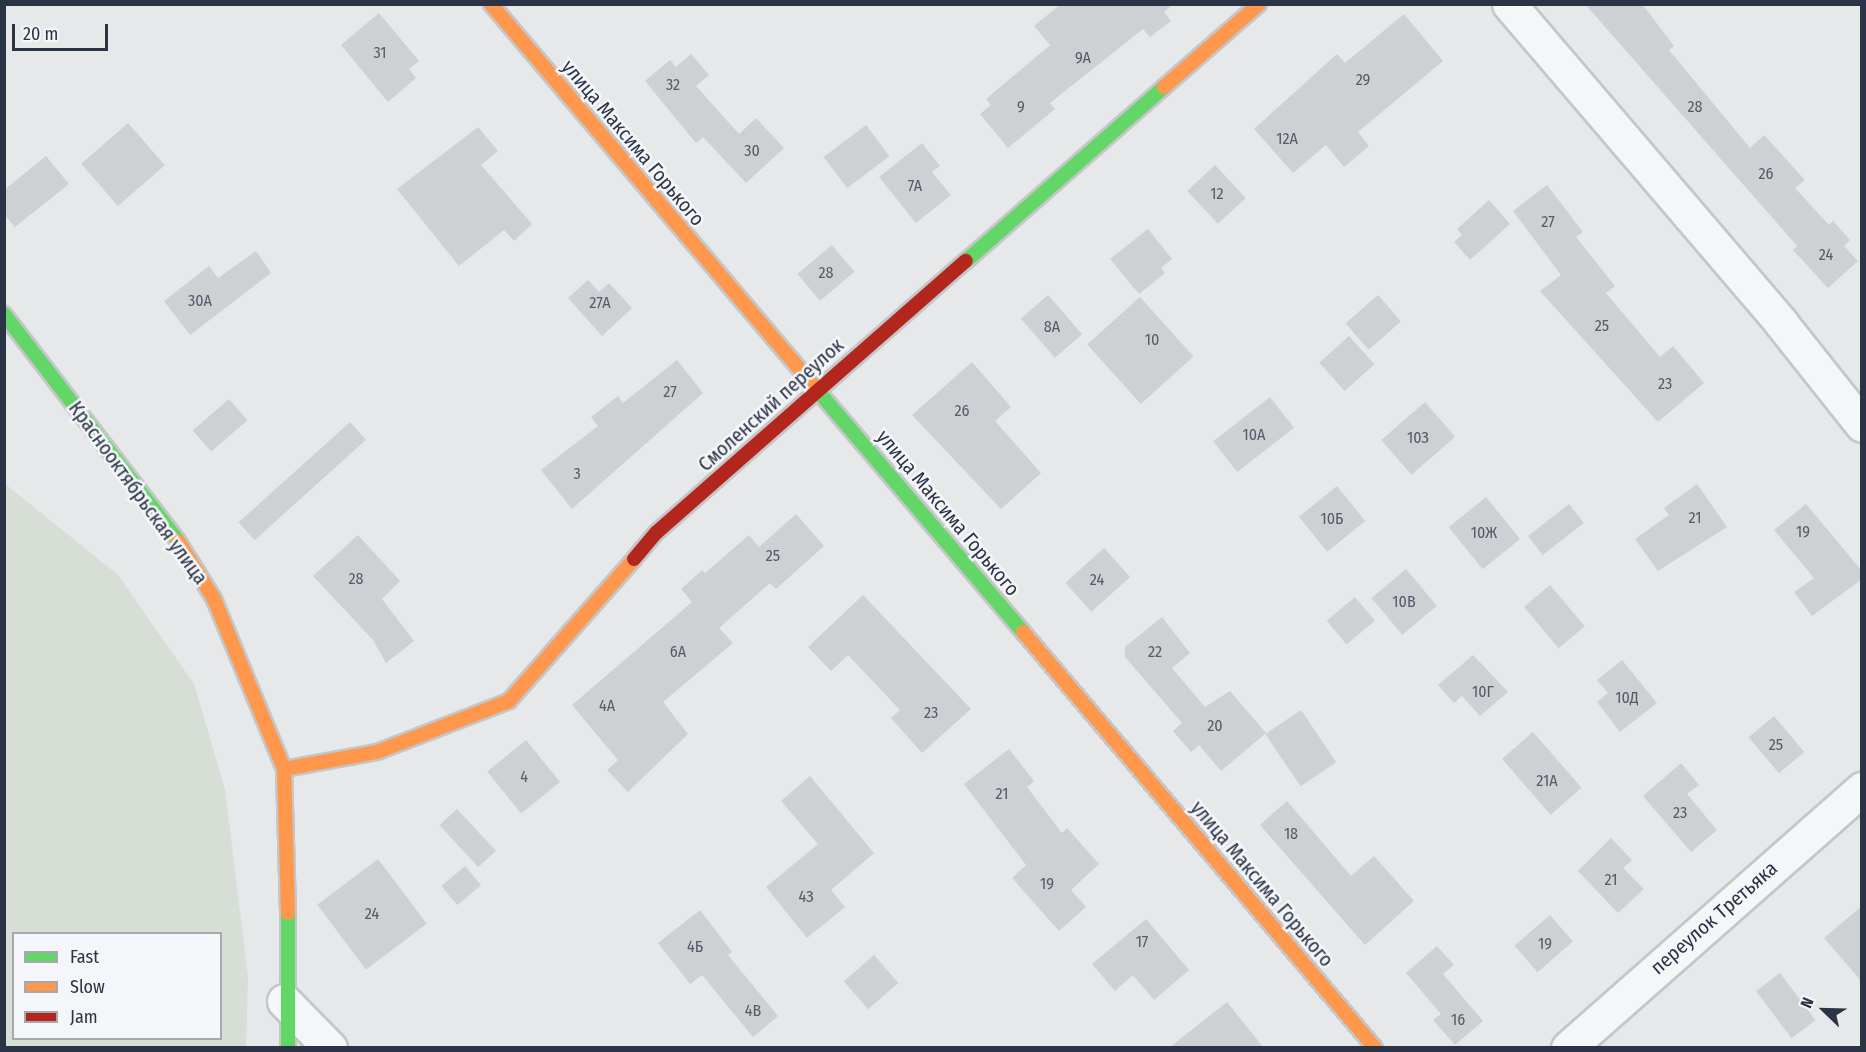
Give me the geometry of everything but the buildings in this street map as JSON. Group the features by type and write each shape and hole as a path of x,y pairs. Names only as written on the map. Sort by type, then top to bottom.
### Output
{"street":[{"name":"улица Максима Горького","path":"491,4 1375,1047"},
{"name":"Смоленский переулок","path":"284,768 376,752 508,701 657,532 1259,4"},
{"path":"1509,4 1781,323 1862,424"},
{"name":"Краснооктябрьская улица","path":"4,314 185,550 214,599 284,768 284,1001 288,1047"},
{"name":"переулок Третьяка","path":"1568,1047 1862,789"},
{"path":"284,1001 330,1047"}],"shaded area":[{"path":"4,483 118,575 194,684 225,789 248,978 246,1047 5,1047"}],"traffic: fast":[{"path":"966,261 1164,87"},
{"path":"4,314 178,541"},
{"path":"812,384 1023,632"},
{"path":"288,913 288,1048"}],"traffic: slow":[{"path":"491,4 812,384"},
{"path":"1164,87 1259,4"},
{"path":"178,541 214,599 284,769 288,913"},
{"path":"284,769 377,752 509,701 634,559"},
{"path":"1023,632 1375,1048"}],"traffic: jam":[{"path":"634,559 657,532 966,261"}]}
